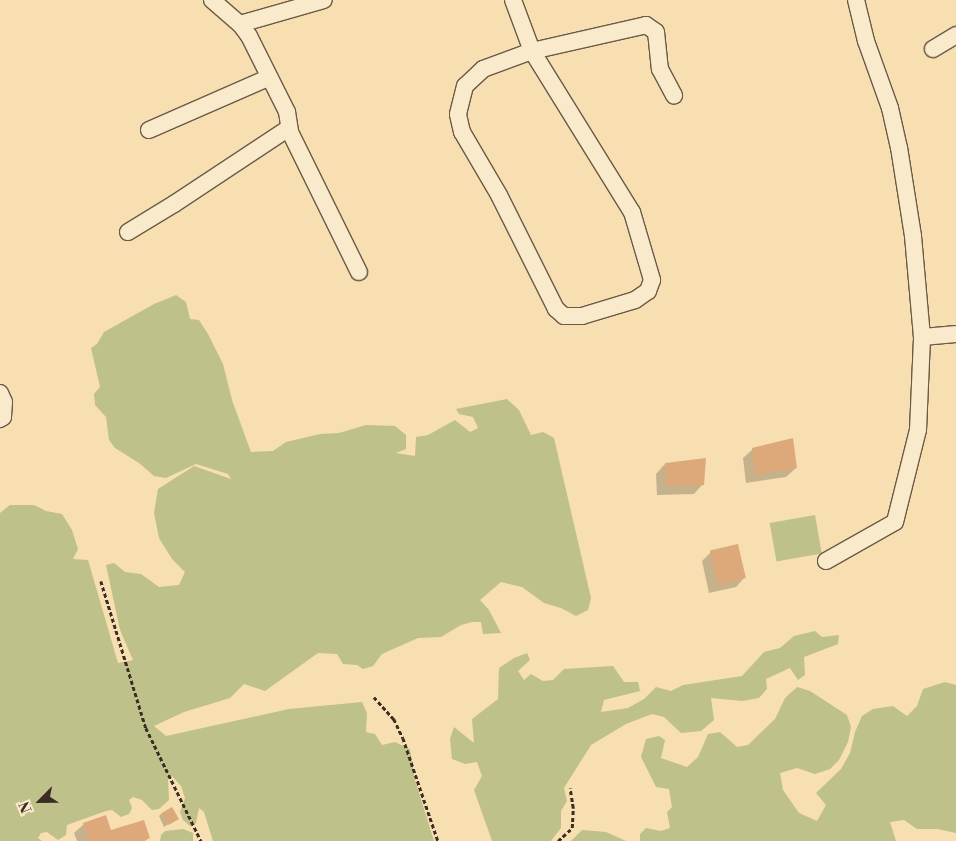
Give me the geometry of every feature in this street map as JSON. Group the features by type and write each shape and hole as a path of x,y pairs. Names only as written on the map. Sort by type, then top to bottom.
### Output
{"street":[{"path":"212,0 240,24 249,36 268,78 287,112 289,128 359,272"},
{"path":"240,24 324,0"},
{"path":"512,0 532,52 629,207 637,226 652,280 648,291 635,300 575,317 564,316 556,309 499,195 466,141 458,114 465,86 478,72 532,52 624,29 650,26 657,36 660,69 674,95"},
{"path":"826,561 895,522 918,430 922,337 918,267 899,148 890,108 866,41 856,0"},
{"path":"933,49 956,35"},
{"path":"150,130 268,78"},
{"path":"128,232 289,128"},
{"path":"922,337 956,334"},
{"path":"0,393 4,402 3,417 0,420"}],"path":[{"path":"101,581 146,728 201,841"},
{"path":"374,697 394,719 400,732 438,841"},
{"path":"558,841 572,828 573,808 570,788"}],"green space":[{"path":"176,295 186,302 190,319 199,320 223,364 232,400 251,452 273,451 286,442 320,434 339,433 366,425 395,426 406,435 406,449 396,453 415,456 416,437 428,435 455,420 470,432 478,428 473,417 459,414 456,409 507,399 519,410 531,435 543,432 554,438 591,598 588,610 576,616 561,608 544,603 522,587 501,582 480,600 489,610 501,633 483,634 481,622 472,622 461,625 441,637 418,638 382,654 373,666 363,669 357,665 343,664 337,654 318,653 265,691 244,684 230,698 184,712 154,726 166,736 289,709 362,702 367,713 366,732 375,734 382,745 395,742 410,749 415,780 434,841 213,841 204,812 199,808 196,823 191,827 183,820 180,812 185,798 181,786 172,776 168,779 169,800 159,809 152,810 142,800 133,797 129,800 132,808 129,814 121,817 112,810 106,811 67,825 66,835 58,840 47,832 41,833 38,838 42,841 0,841 0,513 10,505 34,505 46,511 62,514 72,530 78,549 73,559 88,560 118,663 133,660 120,630 106,565 114,563 125,572 141,574 159,587 179,585 185,572 172,559 159,538 154,513 158,489 194,466 231,479 228,474 196,464 166,478 154,476 139,463 115,448 109,440 106,417 95,405 94,394 100,387 91,348 97,344 104,332 154,304"},
{"path":"815,515 822,553 776,561 770,523"},
{"path":"815,631 822,637 839,635 838,644 804,657 805,675 798,680 790,668 766,679 767,689 759,698 742,701 711,698 714,720 701,731 681,733 664,717 652,714 626,724 591,745 564,788 567,801 561,811 561,828 551,841 492,841 474,790 482,776 477,762 465,764 452,759 450,739 454,727 474,743 472,719 498,699 499,668 514,658 527,653 530,660 518,671 524,680 531,674 543,681 553,680 564,669 613,666 624,682 638,682 640,691 604,700 601,712 628,708 644,699 656,687 671,691 683,685 742,676 764,652 780,648 794,636"},
{"path":"945,682 956,685 956,833 937,829 917,829 904,820 890,822 896,841 640,841 640,834 646,828 661,831 670,828 667,812 672,807 669,789 656,787 641,757 646,739 659,736 665,740 661,758 687,767 698,757 708,734 720,732 737,747 748,745 775,719 785,698 797,687 810,691 847,715 851,727 848,742 839,760 830,769 815,774 797,768 780,773 783,790 799,813 817,821 826,805 816,793 841,769 850,753 855,732 862,716 873,709 893,706 907,716 917,706 923,689"},
{"path":"183,829 193,833 193,841 160,841 161,835 165,831"},
{"path":"582,830 606,832 626,841 571,841"}],"building":[{"path":"793,438 797,468 755,475 752,448"},
{"path":"706,458 704,485 666,486 665,463"},
{"path":"738,544 746,578 718,585 710,551"},
{"path":"172,807 179,819 169,825 162,813"},
{"path":"106,815 111,830 144,820 150,838 141,841 86,841 88,838 83,823"}]}
